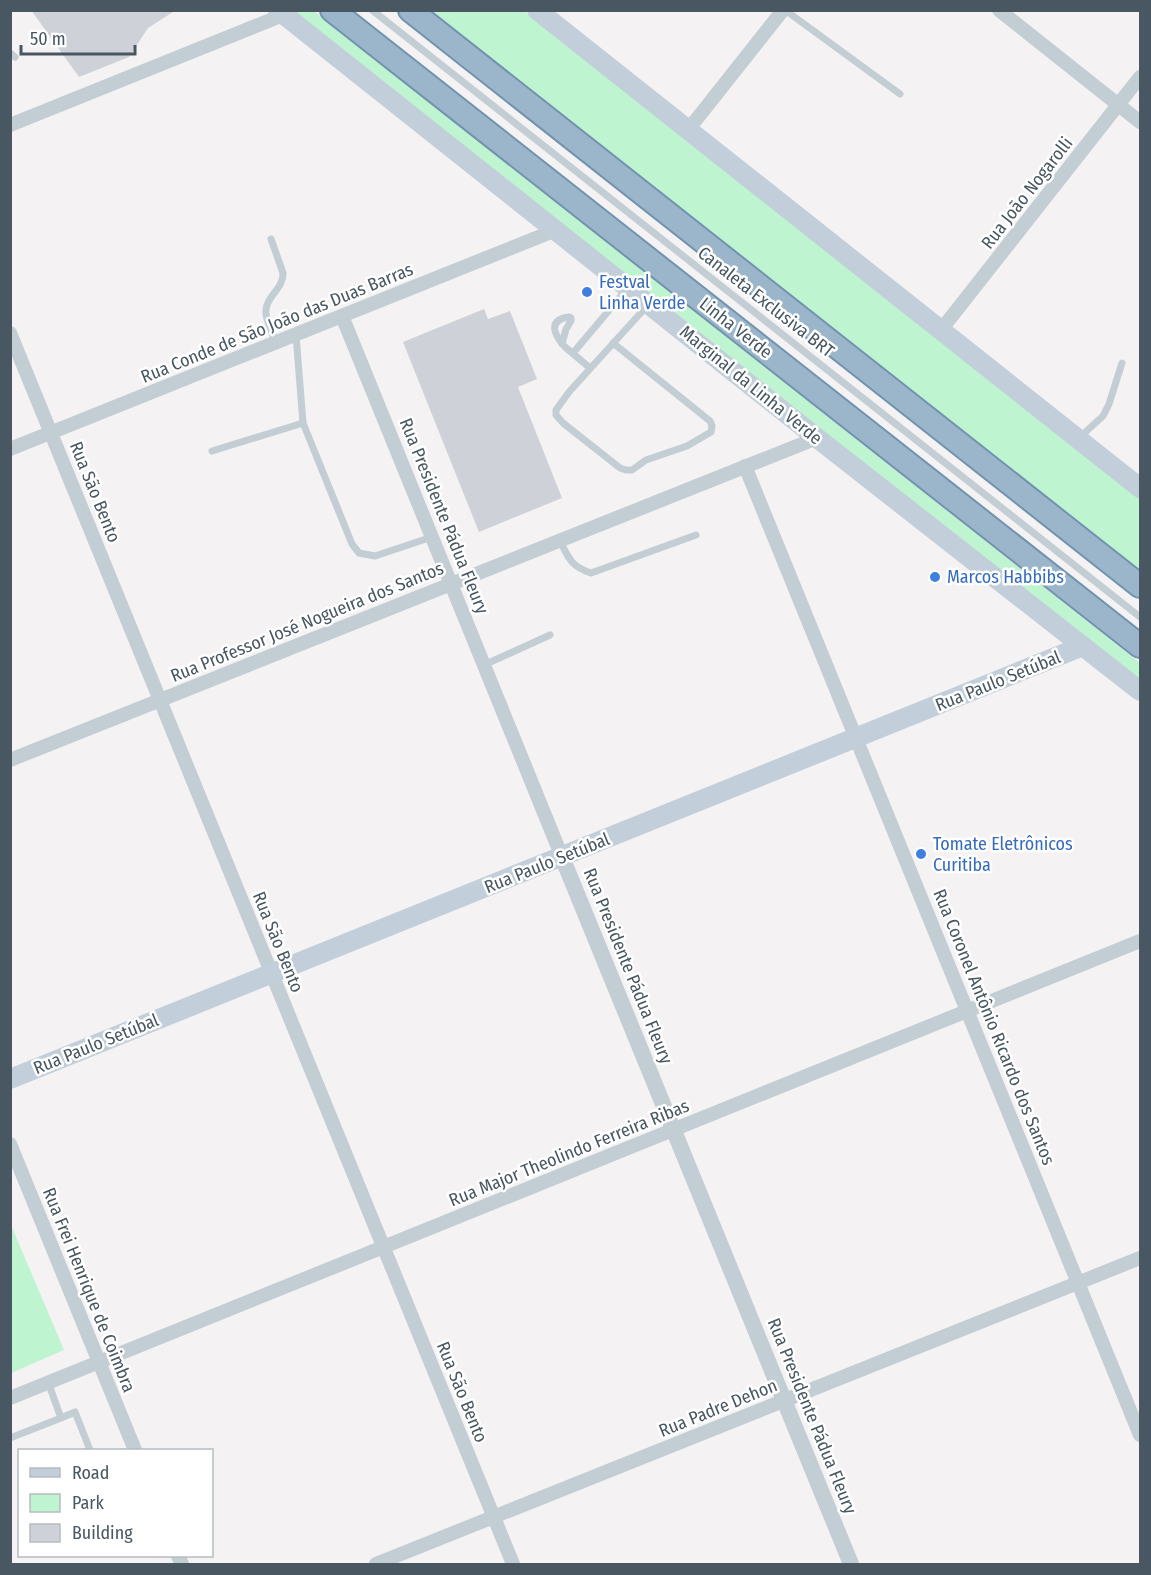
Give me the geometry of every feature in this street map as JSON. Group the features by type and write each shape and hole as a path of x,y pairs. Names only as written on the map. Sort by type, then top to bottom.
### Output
{"highway":[{"name":"Linha Verde","path":"332,10 1140,646"},
{"path":"410,10 1140,586"}],"main road":[{"path":"537,10 1140,488"},
{"name":"Marginal da Linha Verde","path":"281,13 1140,691"},
{"name":"Rua Paulo Setúbal","path":"10,1079 1083,646"}],"street":[{"path":"688,130 784,10"},
{"path":"999,10 1140,122"},
{"path":"10,125 281,13"},
{"name":"Rua João Nogarolli","path":"942,330 1140,77"},
{"name":"Rua Conde de São João das Duas Barras","path":"10,449 556,230"},
{"name":"Rua Presidente Pádua Fleury","path":"342,316 851,1564"},
{"name":"Rua São Bento","path":"10,333 513,1564"},
{"name":"Rua Professor José Nogueira dos Santos","path":"10,760 817,438"},
{"name":"Rua Coronel Antônio Ricardo dos Santos","path":"745,466 1140,1435"},
{"name":"Rua Major Theolindo Ferreira Ribas","path":"10,1398 1140,941"},
{"name":"Rua Frei Henrique de Coimbra","path":"10,1144 135,1449"},
{"name":"Rua Padre Dehon","path":"376,1564 1140,1258"}],"lane":[{"name":"Canaleta Exclusiva BRT","path":"372,10 1140,617"},
{"path":"784,10 900,94"},
{"path":"271,239 283,273 283,279 267,304 266,314 276,343"},
{"path":"573,353 629,287"},
{"path":"613,344 710,421 711,432 687,446 646,460 632,470 626,470 603,455 556,415 556,410 569,392 649,303"},
{"path":"296,335 303,423 352,544 359,554 375,556 432,537"},
{"path":"562,344 590,368"},
{"path":"1078,438 1103,416 1122,363"},
{"path":"212,451 303,423"},
{"path":"560,541 570,561 578,569 591,573 696,535"},
{"path":"484,665 550,635"},
{"path":"48,1382 61,1418"},
{"path":"10,1438 75,1412 90,1449"}],"green space":[{"path":"290,11 314,11 1140,663 1140,682"},
{"path":"429,11 524,11 1140,493 1140,572"},
{"path":"11,1225 64,1350 10,1373"}],"building":[{"path":"31,10 176,10 148,28 129,57 79,77"},
{"path":"484,309 488,319 510,311 537,379 518,387 562,498 479,532 403,342"}],"place":[{"name":"Festval Linha Verde","path":"587,292"},
{"name":"Marcos Habbibs","path":"935,577"},
{"name":"Tomate Eletrônicos Curitiba","path":"921,854"}]}
